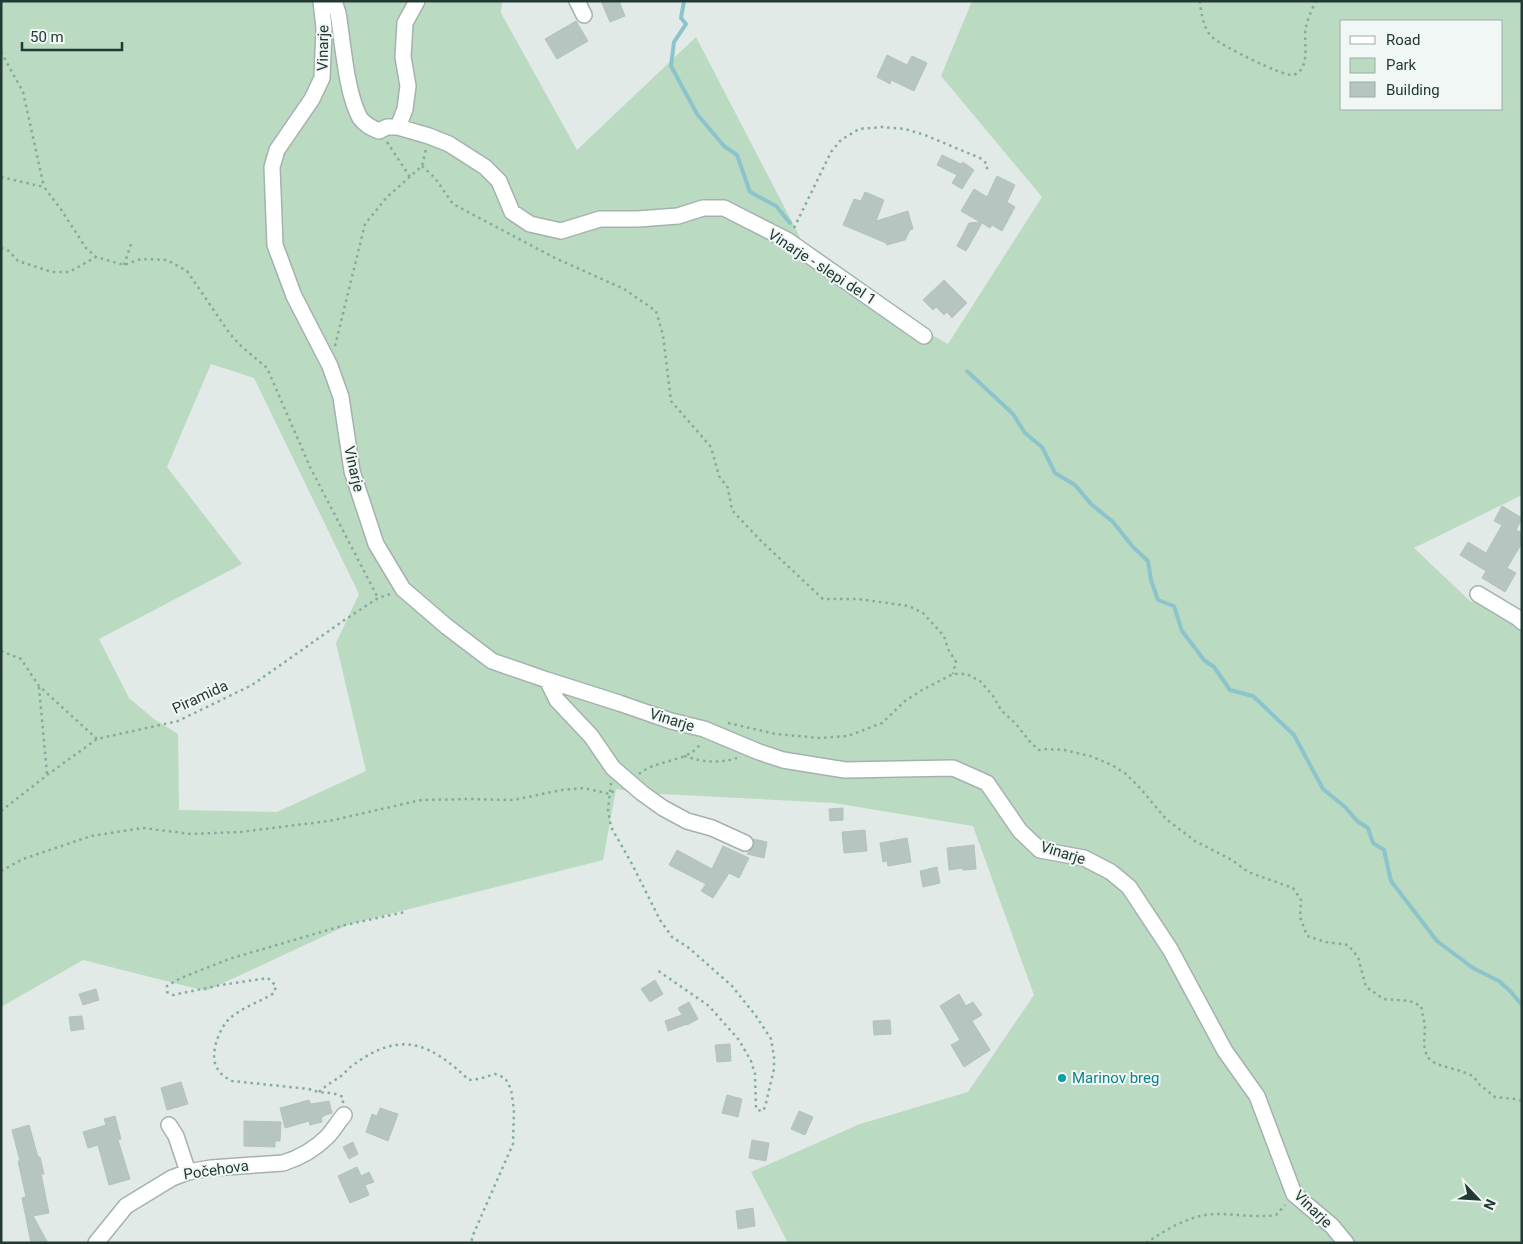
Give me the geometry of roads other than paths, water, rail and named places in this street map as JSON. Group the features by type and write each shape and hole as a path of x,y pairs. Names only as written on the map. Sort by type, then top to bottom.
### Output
{"street":[{"name":"Vinarje","path":"321,1 324,28 322,78 312,99 277,150 272,167 275,245 294,296 330,366 341,397 352,471 376,544 404,589 446,626 492,660 671,722 704,730 758,752 783,760 845,770 953,768 987,783 1020,831 1040,850 1084,858 1111,872 1129,887 1170,949 1225,1051 1257,1096 1294,1194 1332,1226 1346,1243"},
{"name":"Vinarje","path":"334,1 338,13 350,92 361,118 369,127 379,131 398,127"},
{"path":"398,127 405,109 408,86 403,58 405,23 417,1"},
{"name":"Vinarje - slepi del 1","path":"398,127 449,144 484,167 499,181 512,212 530,224 561,231 600,219 678,216 703,208 724,208 787,240 924,336"},
{"path":"1478,594 1522,622"},
{"path":"547,680 557,700 591,736 613,768 626,781 663,808 687,821 712,828 745,843"},
{"name":"Počehova","path":"96,1243 126,1206 172,1178 188,1172 211,1168 283,1164 310,1151 327,1138 344,1115"},
{"path":"169,1124 176,1136 188,1172"}],"waterway":[{"path":"684,1 681,18 686,24 674,42 671,66 697,114 724,146 737,155 750,192 776,206 790,223"},
{"path":"967,371 1013,414 1025,433 1042,447 1055,473 1075,485 1091,504 1113,522 1133,547 1148,561 1151,580 1158,600 1174,606 1182,631 1204,660 1214,667 1230,690 1253,696 1294,735 1323,789 1345,807 1357,821 1368,828 1373,843 1384,850 1391,881 1437,941 1473,968 1499,981 1522,1005"}],"place":[{"name":"Marinov breg","path":"1062,1078"}]}
